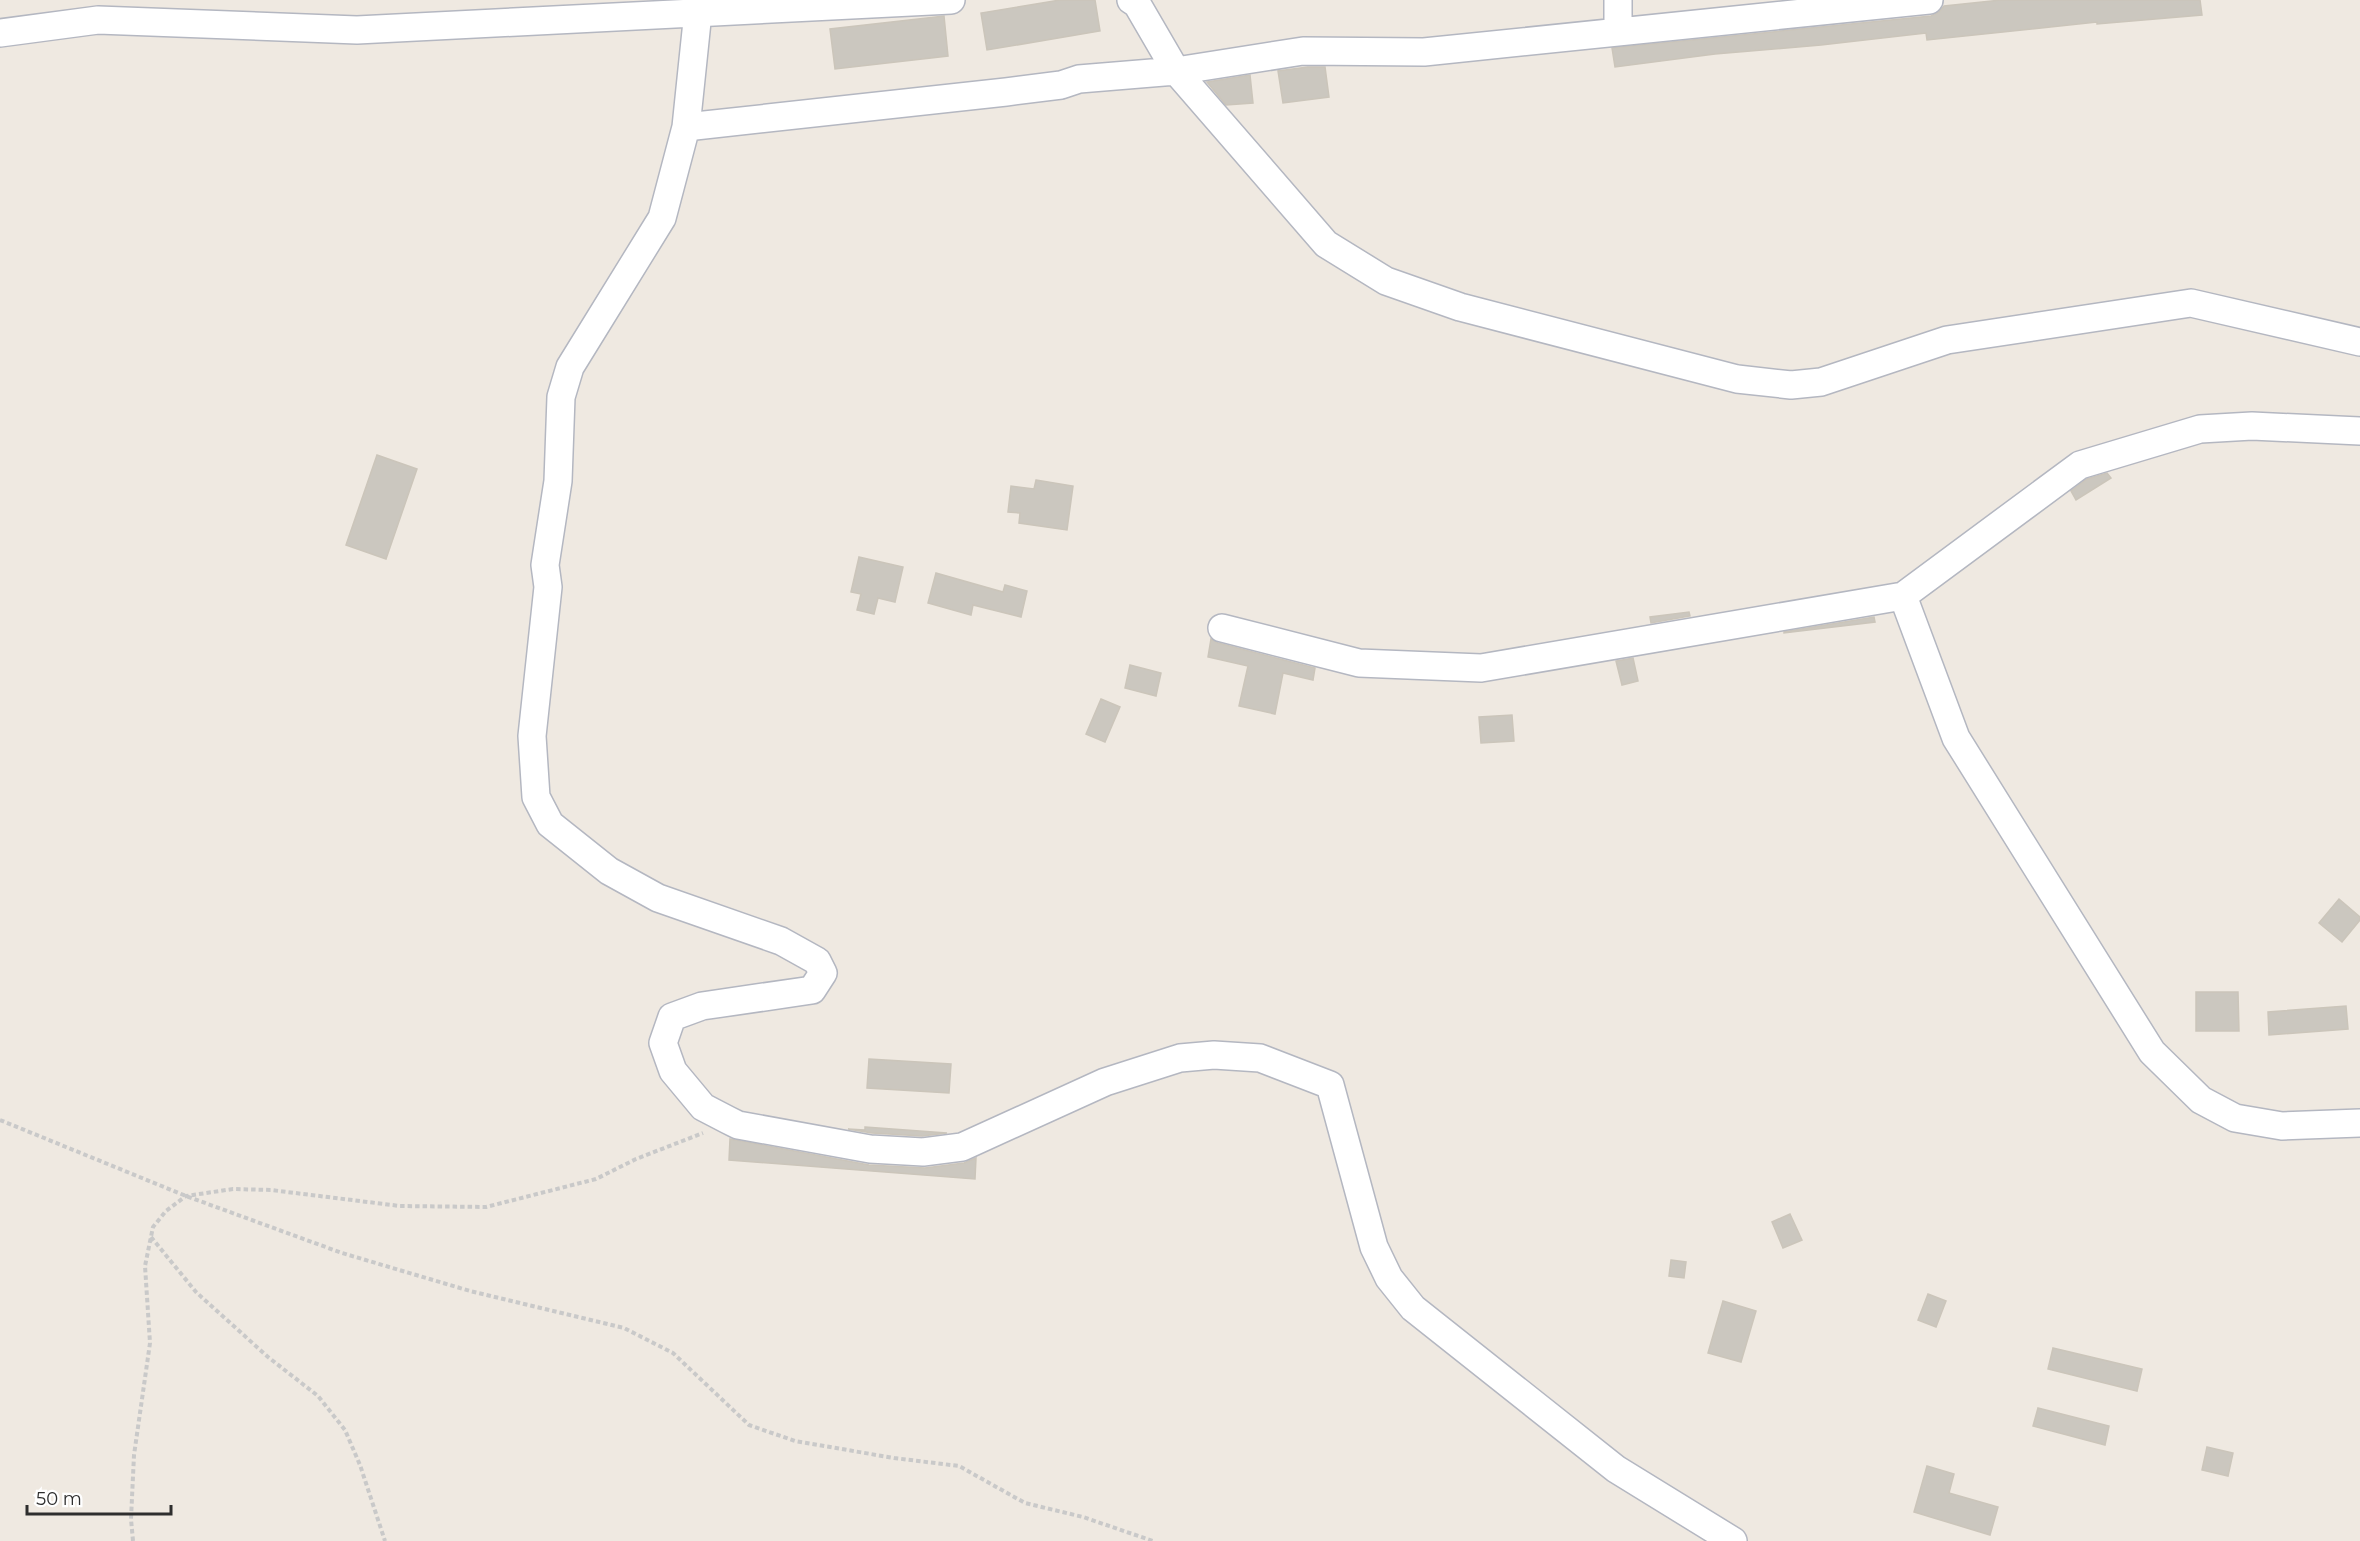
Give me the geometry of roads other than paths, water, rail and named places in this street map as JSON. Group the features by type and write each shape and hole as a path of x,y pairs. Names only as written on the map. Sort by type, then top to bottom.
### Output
{"street":[{"path":"0,33 98,20 357,30 951,0"},
{"path":"1131,0 1137,4 1176,71 1326,244 1386,281 1460,307 1737,379 1791,385 1821,382 1947,340 2191,303 2360,342"},
{"path":"1618,0 1618,31"},
{"path":"686,127 1006,92 1062,85 1079,80 1176,71 1302,51 1424,52 1929,0"},
{"path":"698,12 686,127 662,218 570,367 561,396 558,481 545,565 548,587 532,736 536,797 550,824 609,872 648,893 781,941 817,961 824,973 812,990 702,1006 672,1017 663,1042 673,1071 703,1107 738,1125 870,1149 923,1152 962,1147 1105,1082 1180,1058 1214,1054 1260,1058 1330,1085 1374,1247 1389,1278 1413,1308 1616,1469 1733,1541"},
{"path":"1222,628 1359,663 1481,668 1903,596 2080,465 2200,429 2252,426 2360,431"},
{"path":"1903,596 1956,738 2152,1052 2200,1100 2235,1118 2282,1126 2360,1123"}]}
